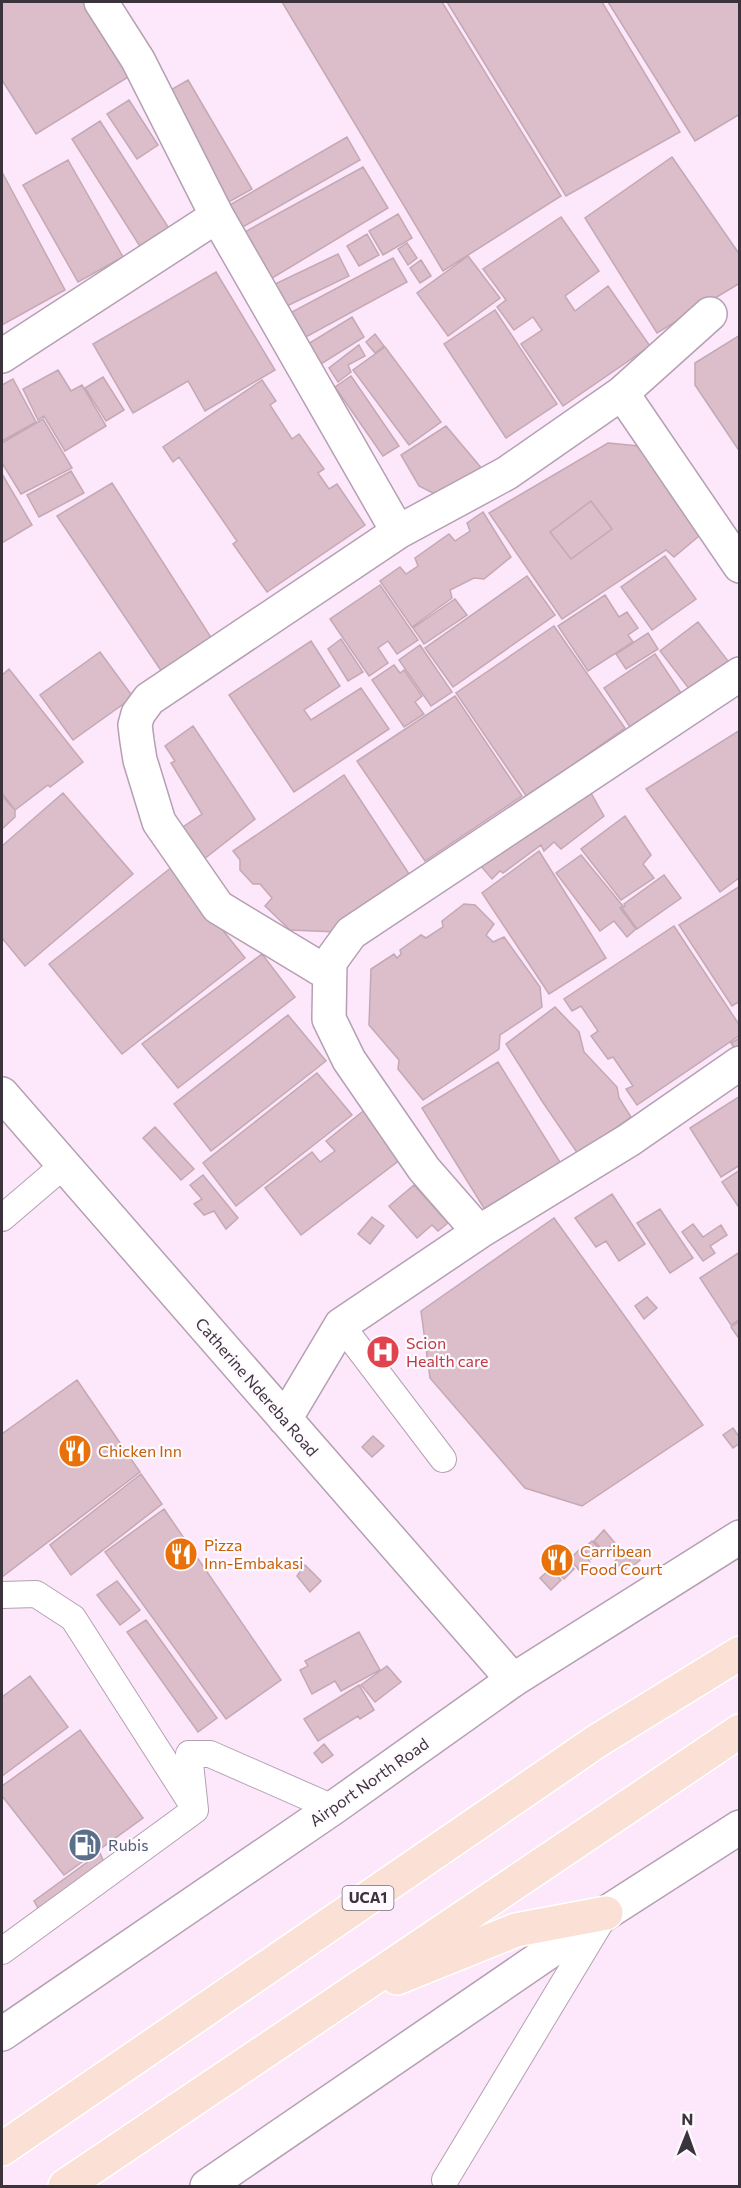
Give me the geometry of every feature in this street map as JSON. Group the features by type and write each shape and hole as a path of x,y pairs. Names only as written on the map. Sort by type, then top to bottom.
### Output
{"main road":[{"name":"UCA1","path":"2,2149 597,1741 740,1653"},
{"path":"65,2187 740,1731"},
{"path":"351,1994 419,1971 475,1945 516,1930 606,1913"}],"street":[{"path":"101,2 138,60 217,216 398,532"},
{"path":"2,356 217,216"},
{"path":"330,975 218,907 159,822 140,760 135,726 138,714 149,699 398,532 507,473 622,393 710,314"},
{"path":"622,393 740,566"},
{"path":"479,1232 424,1169 349,1060 329,1019 330,962 351,933 740,674"},
{"path":"285,1419 341,1325 479,1232 629,1140 740,1063"},
{"name":"Catherine Ndereba Road","path":"2,1094 513,1680"},
{"name":"Airport North Road","path":"2,2034 333,1808 513,1680 740,1537"},
{"path":"207,2187 606,1913 740,1827"}],"lane":[{"path":"2,1218 64,1165"},
{"path":"341,1325 444,1459"},
{"path":"2,1595 36,1594 73,1618 195,1810"},
{"path":"195,1810 189,1754 210,1754 333,1808"},
{"path":"2,1951 195,1810"},
{"path":"445,2180 606,1913"}],"building":[{"path":"2,2 86,2 133,74 36,134 2,80"},
{"path":"282,2 442,2 561,196 443,271"},
{"path":"447,2 602,2 680,132 566,196"},
{"path":"608,2 740,2 740,114 695,141"},
{"path":"188,80 252,189 227,203 162,95"},
{"path":"129,100 158,145 137,159 107,114"},
{"path":"100,121 170,230 141,248 72,139"},
{"path":"347,137 360,160 241,228 228,206"},
{"path":"672,157 740,255 740,283 657,333 585,218"},
{"path":"68,160 123,257 78,282 23,185"},
{"path":"363,167 388,208 269,280 243,233"},
{"path":"2,172 65,290 2,325"},
{"path":"398,214 412,238 383,255 369,231"},
{"path":"561,217 599,271 565,296 575,311 608,286 650,346 563,406 521,344 542,330 533,317 514,330 497,307 506,300 483,269"},
{"path":"367,234 379,255 359,266 347,246"},
{"path":"407,243 417,258 408,265 398,249"},
{"path":"338,254 349,276 287,306 275,284"},
{"path":"468,256 500,298 448,336 417,293"},
{"path":"393,258 407,282 304,338 292,312"},
{"path":"421,260 431,276 420,283 410,268"},
{"path":"216,272 275,370 205,411 188,381 133,413 93,344"},
{"path":"495,310 557,404 506,438 444,344"},
{"path":"352,317 364,337 321,364 308,344"},
{"path":"375,334 384,346 375,353 366,342"},
{"path":"740,335 740,452 695,385 695,363"},
{"path":"359,345 365,356 348,365 351,372 338,382 329,368"},
{"path":"385,347 441,422 409,445 353,370"},
{"path":"58,370 71,391 82,385 106,426 65,451 44,416 38,420 23,389"},
{"path":"351,376 399,446 383,456 335,387"},
{"path":"103,377 124,410 106,421 85,388"},
{"path":"13,379 36,422 2,441 2,385"},
{"path":"262,380 276,401 270,405 292,439 299,434 324,469 318,473 329,489 337,484 365,525 267,592 233,544 237,541 179,457 173,462 163,447"},
{"path":"43,419 72,468 21,494 2,463 2,443"},
{"path":"446,426 483,470 447,500 419,486 401,455"},
{"path":"608,443 639,446 705,531 674,557 666,550 562,619 489,513"},
{"path":"71,471 84,493 39,517 27,495"},
{"path":"2,474 32,525 2,543"},
{"path":"112,483 214,642 164,675 57,516"},
{"path":"591,501 612,529 571,559 550,532"},
{"path":"483,512 511,557 484,579 474,578 450,590 452,598 412,627 380,581 400,567 406,574 418,566 415,558 449,534 455,541 470,531 467,523"},
{"path":"665,556 696,599 652,630 621,587"},
{"path":"527,576 555,615 453,687 425,648"},
{"path":"380,585 418,640 397,654 388,641 378,648 388,663 369,676 330,619"},
{"path":"605,595 619,617 627,612 638,628 628,635 633,642 588,671 558,626"},
{"path":"455,599 467,615 424,644 413,628"},
{"path":"698,622 728,661 690,690 660,651"},
{"path":"554,626 625,728 527,797 456,693"},
{"path":"648,633 658,649 626,669 616,654"},
{"path":"341,639 363,672 348,681 328,649"},
{"path":"311,641 340,686 304,710 311,720 361,688 389,729 294,792 229,695"},
{"path":"420,645 452,692 431,706 399,660"},
{"path":"100,652 133,697 73,740 40,695"},
{"path":"655,654 681,693 630,727 604,688"},
{"path":"394,665 400,673 404,670 422,696 415,702 424,714 404,727 372,680"},
{"path":"9,669 83,762 15,810 2,793 2,675"},
{"path":"455,696 522,796 425,861 357,761"},
{"path":"193,726 255,819 199,863 174,833 202,814 171,763 175,761 165,746"},
{"path":"740,730 740,877 720,892 646,789"},
{"path":"344,775 415,883 337,932 290,930 265,906 272,898 260,884 253,884 240,870 240,860 233,851"},
{"path":"587,786 604,816 561,849 554,842 544,851 541,845 503,873 500,871 492,879 479,864"},
{"path":"63,793 133,874 25,966 2,938 2,846"},
{"path":"2,796 15,810 15,817 2,829"},
{"path":"625,816 651,855 643,864 654,878 621,900 581,849"},
{"path":"539,851 606,958 549,994 482,893"},
{"path":"581,855 623,906 620,908 636,929 627,937 614,921 600,931 556,873"},
{"path":"172,867 245,958 122,1054 49,964"},
{"path":"664,875 681,898 637,929 622,908 624,904"},
{"path":"740,886 740,1001 732,1006 679,925"},
{"path":"464,904 475,905 494,924 486,935 493,942 504,937 540,987 542,1007 500,1035 499,1049 423,1100 398,1069 399,1060 369,1025 371,969 394,954 397,958 401,954 400,950 421,935 426,938 443,927 442,921"},
{"path":"674,926 740,1026 740,1035 637,1105 626,1089 633,1086 613,1057 608,1059 591,1036 598,1031 581,1006 572,1011 564,999"},
{"path":"262,954 295,997 178,1088 142,1044"},
{"path":"555,1007 579,1032 584,1052 617,1087 619,1098 631,1117 578,1154 506,1044"},
{"path":"288,1015 326,1061 211,1151 174,1104"},
{"path":"740,1038 740,1054 739,1055 731,1043"},
{"path":"498,1062 563,1167 487,1213 422,1108"},
{"path":"317,1073 352,1115 236,1206 203,1163"},
{"path":"740,1096 740,1165 721,1177 690,1128"},
{"path":"367,1108 405,1156 301,1235 265,1188 312,1152 320,1162 335,1151 326,1141"},
{"path":"155,1127 194,1169 181,1180 143,1138"},
{"path":"740,1170 740,1209 722,1182"},
{"path":"203,1175 238,1218 226,1229 214,1211 204,1215 194,1204 202,1199 190,1185"},
{"path":"414,1185 448,1223 438,1231 432,1225 417,1238 389,1206"},
{"path":"612,1194 645,1244 619,1261 606,1241 596,1247 575,1218"},
{"path":"660,1209 693,1258 670,1273 637,1223"},
{"path":"372,1217 384,1226 370,1244 358,1234"},
{"path":"554,1218 703,1425 582,1506 525,1488 430,1378 421,1311"},
{"path":"693,1224 703,1237 721,1225 727,1235 710,1246 715,1253 703,1261 682,1232"},
{"path":"740,1252 740,1319 731,1325 700,1278"},
{"path":"647,1297 657,1308 644,1319 635,1306"},
{"path":"740,1321 740,1340 731,1327"},
{"path":"77,1380 140,1472 2,1577 2,1434"},
{"path":"733,1428 740,1438 740,1443 733,1448 723,1435"},
{"path":"373,1436 384,1446 372,1457 362,1447"},
{"path":"141,1474 162,1504 71,1575 50,1545"},
{"path":"164,1509 281,1680 226,1719 105,1552"},
{"path":"604,1530 615,1543 604,1551 594,1541"},
{"path":"592,1541 602,1551 591,1559 583,1549"},
{"path":"630,1548 632,1551 627,1556 630,1560 637,1555 640,1560 623,1571 615,1561"},
{"path":"580,1549 590,1562 579,1570 570,1559"},
{"path":"563,1559 574,1569 564,1579 553,1569"},
{"path":"305,1565 321,1581 310,1592 297,1576"},
{"path":"550,1569 561,1580 551,1590 540,1578"},
{"path":"117,1581 140,1610 120,1625 97,1595"},
{"path":"146,1620 217,1718 198,1732 127,1632"},
{"path":"359,1632 380,1670 341,1691 335,1681 312,1694 300,1670 308,1666 305,1661"},
{"path":"387,1666 401,1682 375,1702 361,1685"},
{"path":"30,1676 68,1727 2,1776 2,1697"},
{"path":"359,1685 374,1710 360,1719 358,1716 318,1741 304,1719"},
{"path":"80,1730 143,1818 64,1875 2,1796 2,1786"},
{"path":"324,1744 333,1755 322,1763 314,1753"},
{"path":"100,1853 106,1867 42,1915 34,1901"}],"place":[{"name":"Scion Health care","path":"383,1352"},
{"name":"Chicken Inn","path":"75,1451"},
{"name":"Pizza Inn-Embakasi","path":"181,1554"},
{"name":"Carribean Food Court","path":"557,1560"},
{"name":"Rubis","path":"85,1845"}]}
